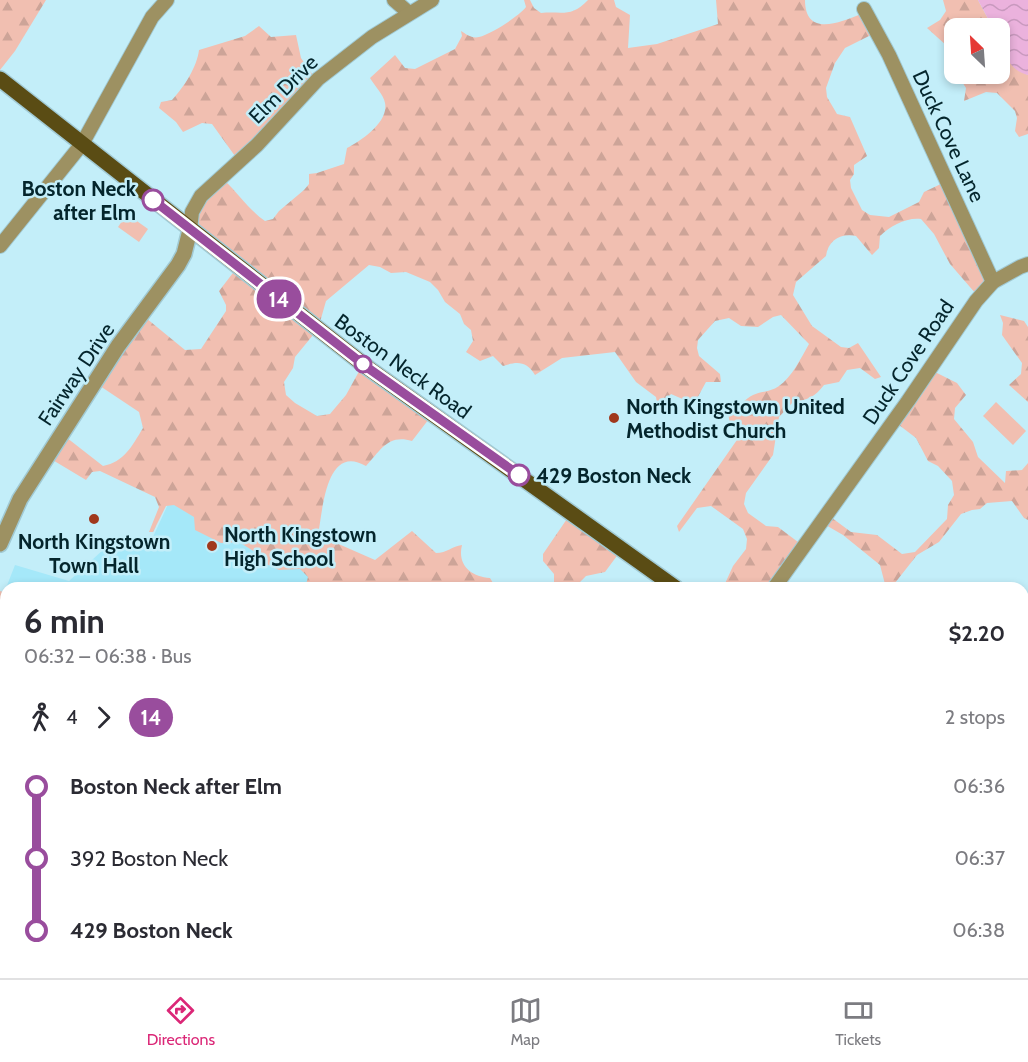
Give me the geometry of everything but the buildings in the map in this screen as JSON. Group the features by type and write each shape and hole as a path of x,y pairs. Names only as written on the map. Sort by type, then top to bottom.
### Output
{"main road":[{"name":"Boston Neck Road","path":"0,79 368,368 668,582"}],"street":[{"path":"0,246 82,144 152,17 167,0"},
{"path":"394,0 409,13"},
{"name":"Elm Drive","path":"190,230 192,212 201,196 257,145 310,87 372,37 432,0"},
{"name":"Duck Cove Lane","path":"864,9 889,55 993,282"},
{"name":"Fairway Drive","path":"0,544 25,489 118,346 178,265 184,254 190,230"},
{"name":"Duck Cove Road","path":"778,582 908,402 976,301 993,282 1028,264"}],"shaded area":[{"name":"North Kingstown High School","path":"169,502 364,582 8,582 15,565 69,581 104,549 124,542 147,550"}],"green space":[{"path":"0,0 46,0 15,51 0,70"},
{"path":"524,0 530,0 534,8 541,13 566,12 577,9 588,0 614,0 616,7 630,15 628,48 657,44 718,24 716,0 805,0 811,19 825,24 843,21 861,14 875,33 845,48 835,63 826,88 827,97 837,114 850,117 867,156 854,165 854,174 850,180 851,188 862,210 870,215 889,217 919,202 924,192 945,182 991,280 976,294 950,264 934,234 921,219 910,219 884,232 880,236 879,248 872,255 856,236 850,235 836,239 829,246 826,256 796,282 793,295 812,326 841,347 849,348 858,343 881,377 875,379 860,368 847,370 839,382 824,385 810,397 793,402 779,417 773,455 746,493 744,504 748,513 766,526 778,527 802,545 777,582 726,582 733,566 746,549 747,539 743,529 711,506 697,508 679,532 677,526 739,437 738,429 730,424 728,413 733,406 753,395 776,388 784,382 809,344 781,315 773,317 758,327 741,326 729,318 715,321 698,340 697,348 699,356 720,374 721,382 706,382 694,404 671,394 658,409 656,397 636,382 615,352 562,358 535,375 529,367 521,363 503,366 493,356 480,361 466,352 473,341 471,330 464,324 460,314 445,302 430,282 406,272 391,273 380,267 369,265 326,301 318,329 295,357 293,368 284,382 286,395 317,416 330,414 346,395 362,366 432,415 412,441 404,439 391,442 381,449 366,466 353,461 342,463 329,482 318,535 375,560 412,531 436,553 462,545 462,558 467,569 477,575 490,578 492,582 307,582 308,577 300,569 279,570 258,560 255,552 239,542 221,543 195,530 194,517 174,505 166,506 153,532 149,532 159,507 155,497 100,471 92,472 86,480 46,456 62,434 103,466 122,457 143,428 139,412 100,386 98,382 146,318 185,350 201,349 226,311 226,305 219,291 236,269 185,225 224,180 265,221 273,219 309,184 309,174 344,164 347,148 366,136 378,124 383,117 385,103 370,78 395,55 405,68 415,69 455,49 462,36 461,31 469,36 484,35 504,25 526,7"},
{"path":"943,0 978,0 988,18 944,18 944,43 927,28 940,20 946,11"},
{"path":"259,26 271,37 296,35 301,58 317,81 240,163 212,124 202,123 183,132 176,122 159,108 161,102 172,100 185,83 196,63 199,50 245,36"},
{"path":"1010,60 1015,68 1028,75 1028,134 1019,137 1015,131 1017,118 1015,111 997,93 986,92 964,101 966,88 963,84 1010,84"},
{"path":"127,214 148,229 139,242 118,227"},
{"path":"1000,315 1024,321 1028,327 1028,402 1009,385 1021,374 1022,363 1002,335 1003,323"},
{"path":"929,369 957,383 966,395 955,408 954,419 973,442 978,457 1005,483 1006,471 1022,470 1028,463 1028,520 1012,501 987,503 980,509 961,514 939,542 917,555 896,582 884,582 880,565 843,535 824,524 828,515 851,532 877,535 902,554 915,552 947,519 948,505 954,495 952,481 938,466 928,461 916,438 895,422"},
{"path":"996,402 1026,431 1013,445 983,416"},
{"path":"571,513 622,549 605,572 586,576 580,582 554,582 554,574 543,561 543,554"}],"water":[{"path":"978,0 1028,0 1028,75 1021,73 1010,63 1010,18 988,18"}],"bus line":[{"name":"14","path":"153,200 368,368 519,475"}],"place":[{"name":"Boston Neck after Elm","path":"153,200"},
{"name":"North Kingstown United Methodist Church","path":"614,418"},
{"name":"429 Boston Neck","path":"519,475"},
{"name":"North Kingstown Town Hall","path":"94,519"},
{"name":"North Kingstown High School","path":"212,546"}]}
